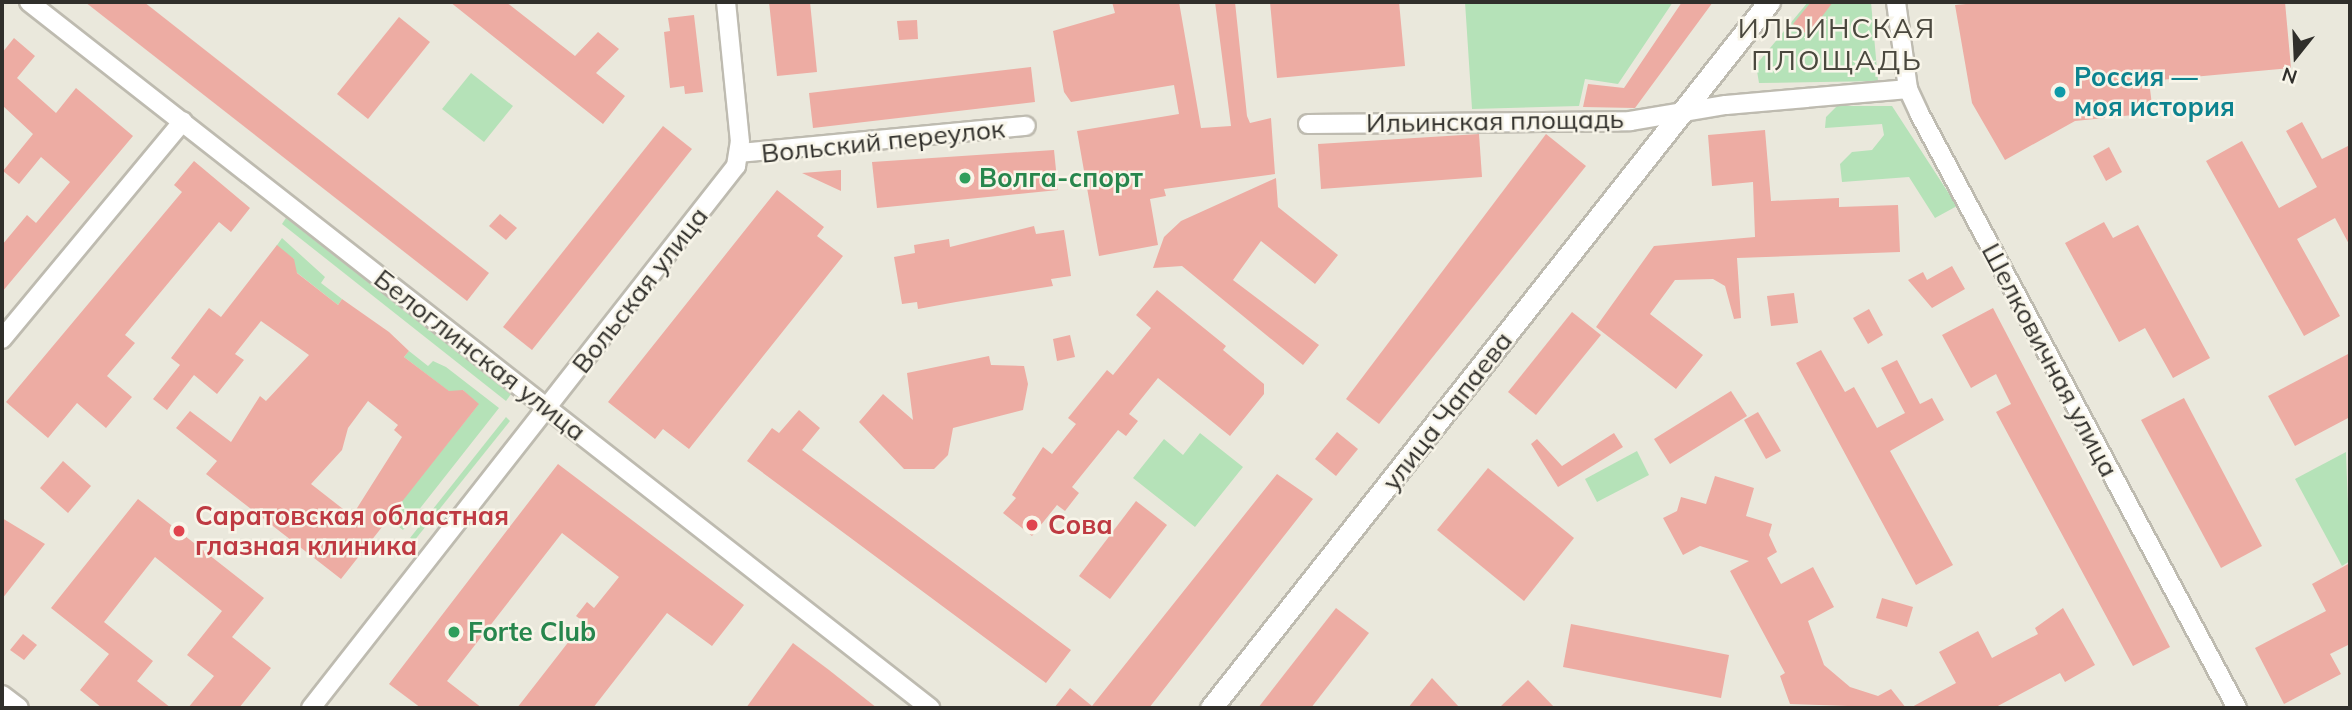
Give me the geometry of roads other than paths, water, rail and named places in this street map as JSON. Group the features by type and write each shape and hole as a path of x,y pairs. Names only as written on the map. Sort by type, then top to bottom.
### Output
{"street":[{"name":"Белоглинская улица","path":"29,2 930,708"},
{"path":"726,2 740,153"},
{"path":"1682,112 1769,2"},
{"name":"Шелковичная улица","path":"1896,2 1908,89 2237,708"},
{"name":"Ильинская площадь","path":"1308,124 1630,121 1682,112 1908,89"},
{"name":"улица Чапаева","path":"1211,708 1682,112"},
{"path":"2,339 183,121"},
{"name":"Вольский переулок","path":"740,153 1026,126"},
{"name":"Вольская улица","path":"311,708 548,409 740,153"},
{"path":"2,695 19,708"}],"place":[{"name":"Россия — моя история","path":"2060,92"},
{"name":"Волга-спорт","path":"965,178"},
{"name":"Сова","path":"1032,525"},
{"name":"Саратовская областная глазная клиника","path":"179,531"},
{"name":"Forte Club","path":"454,632"}],"district":[{"name":"ИЛЬИНСКАЯ ПЛОЩАДЬ","path":"1837,44"}]}
